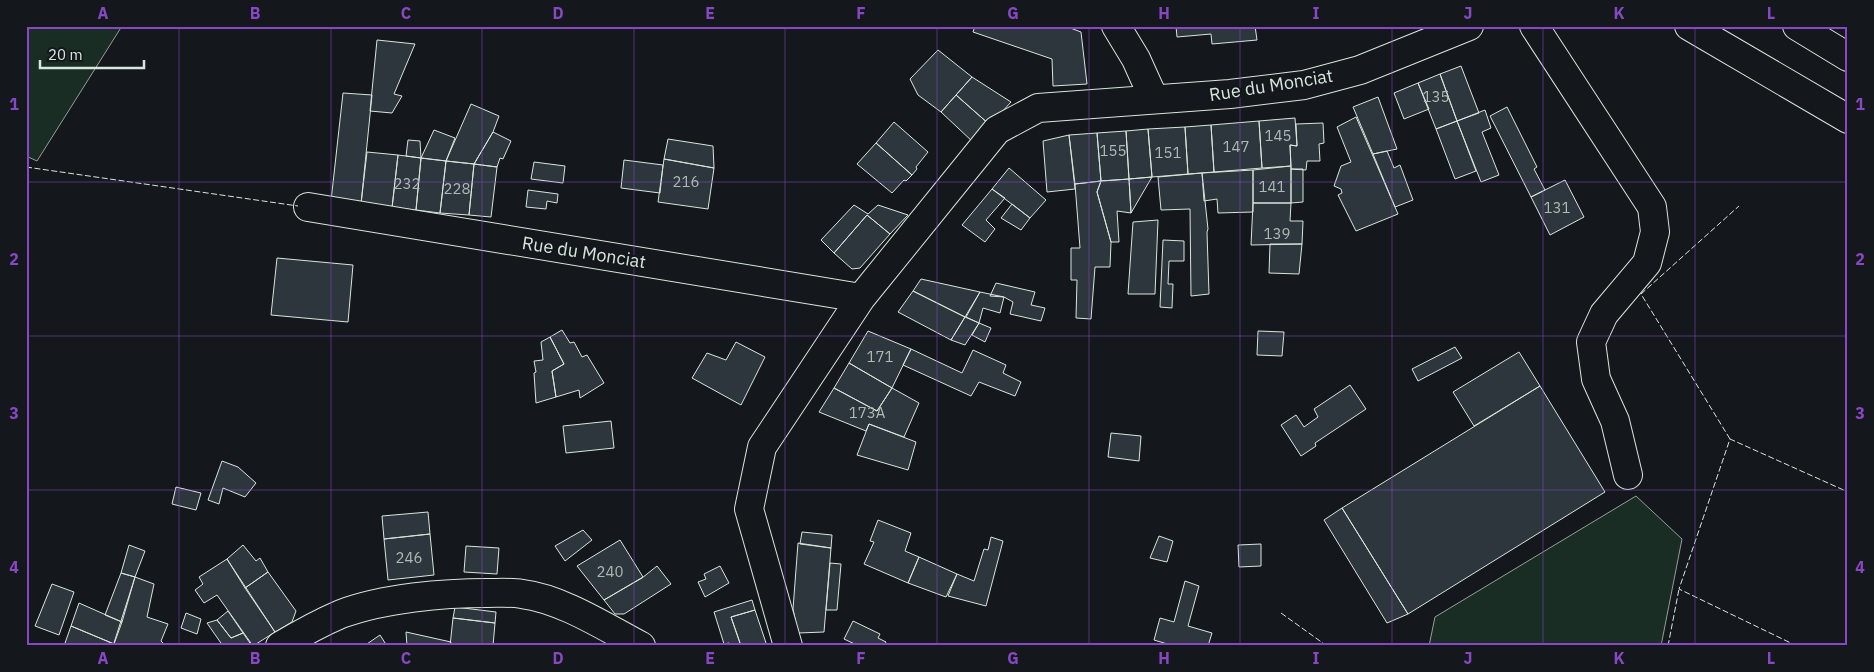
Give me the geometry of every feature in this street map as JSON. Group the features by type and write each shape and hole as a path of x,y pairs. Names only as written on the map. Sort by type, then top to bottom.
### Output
{"main road":[{"path":"1116,26 1136,59 1154,99"},
{"name":"Rue du Monciat","path":"788,646 749,508 762,447 861,298 997,130 1038,108 1230,94 1304,84 1360,70 1452,35 1469,26"},
{"path":"1534,26 1652,207 1655,232 1647,262 1604,314 1591,342 1596,379 1615,420 1628,475"},
{"path":"1689,26 1848,119"},
{"path":"1797,26 1848,57"},
{"name":"Rue du Monciat","path":"308,207 861,298"},
{"path":"280,646 307,630 342,614 379,604 454,593 494,593 523,594 558,604 641,646"}],"green space":[{"path":"26,26 122,26 37,161 26,156"},
{"path":"1636,496 1682,539 1661,646 1429,646 1435,617"}],"building":[{"path":"975,26 1065,26 1081,32 1087,84 1053,86 1052,59 973,32"},
{"path":"1176,26 1255,26 1257,40 1212,44 1211,34 1177,37"},
{"path":"377,40 415,44 394,94 402,96 392,113 370,111"},
{"path":"938,50 972,77 941,112 918,95 910,79"},
{"path":"1461,66 1479,113 1457,121 1440,74"},
{"path":"1440,74 1457,121 1436,129 1418,83"},
{"path":"972,77 1011,102 990,125 956,95"},
{"path":"1418,83 1429,109 1404,119 1394,93"},
{"path":"343,93 372,95 361,204 331,201"},
{"path":"956,95 990,125 974,143 941,112"},
{"path":"1378,97 1397,149 1373,154 1353,107"},
{"path":"471,104 499,116 493,132 474,164 446,161"},
{"path":"1507,107 1537,167 1534,169 1545,190 1531,197 1490,116"},
{"path":"1485,110 1491,128 1482,132 1499,175 1481,182 1457,121"},
{"path":"1356,117 1398,214 1356,231 1338,195 1342,193 1341,189 1334,186 1341,166 1351,162 1337,127"},
{"path":"1295,118 1297,146 1290,145 1291,166 1262,168 1259,121"},
{"path":"1259,121 1262,168 1214,172 1211,125"},
{"path":"1457,121 1476,171 1455,179 1436,129"},
{"path":"894,122 928,152 912,175 876,143"},
{"path":"1323,123 1324,143 1319,144 1320,161 1307,161 1306,170 1291,169 1290,145 1297,146 1296,124"},
{"path":"1211,125 1214,172 1188,174 1185,127"},
{"path":"1185,127 1188,174 1152,177 1148,129"},
{"path":"1148,129 1152,177 1129,179 1126,131"},
{"path":"434,130 455,138 446,161 421,158"},
{"path":"1126,131 1129,179 1101,181 1097,133"},
{"path":"493,132 511,141 503,159 500,158 497,167 474,164"},
{"path":"1097,133 1101,181 1075,184 1069,135"},
{"path":"1069,135 1075,189 1047,192 1043,141"},
{"path":"668,139 713,146 714,168 664,159"},
{"path":"408,140 420,141 421,158 406,156"},
{"path":"876,143 912,175 906,181 904,180 892,193 857,164"},
{"path":"1387,151 1394,168 1400,165 1413,200 1395,207 1373,154"},
{"path":"367,152 398,155 392,208 361,204"},
{"path":"398,155 421,158 416,210 392,208"},
{"path":"421,158 446,161 440,213 416,210"},
{"path":"664,159 714,168 708,209 658,202"},
{"path":"624,160 663,165 660,193 621,188"},
{"path":"446,161 474,164 469,215 440,213"},
{"path":"534,162 565,166 563,183 531,179"},
{"path":"474,164 497,167 491,217 469,215"},
{"path":"1291,166 1291,203 1253,203 1253,170"},
{"path":"1009,168 1046,200 1030,218 992,189"},
{"path":"1291,169 1303,169 1303,202 1291,203"},
{"path":"1253,170 1253,212 1218,213 1217,199 1204,201 1202,173"},
{"path":"1202,173 1208,229 1209,294 1191,296 1190,209 1161,210 1158,177"},
{"path":"1152,177 1131,213 1129,179"},
{"path":"1129,179 1131,213 1117,211 1119,242 1111,242 1097,192 1101,181"},
{"path":"1565,180 1584,217 1550,235 1531,197"},
{"path":"1101,181 1097,192 1111,242 1110,267 1095,267 1091,319 1076,318 1077,280 1071,280 1071,248 1080,248 1075,184"},
{"path":"992,189 1005,198 986,220 995,229 985,242 962,225"},
{"path":"528,190 558,194 557,203 547,201 546,209 526,207"},
{"path":"1253,203 1291,203 1290,221 1303,221 1302,244 1251,245"},
{"path":"1012,204 1030,218 1021,230 1001,218"},
{"path":"854,205 868,214 878,205 908,215 890,234 867,215 834,253 821,240"},
{"path":"867,215 890,234 860,268 852,269 834,253"},
{"path":"1158,220 1155,294 1128,294 1133,222"},
{"path":"1163,240 1184,241 1184,261 1169,261 1168,284 1173,284 1172,308 1160,307"},
{"path":"1270,244 1302,244 1299,274 1269,273"},
{"path":"277,258 353,265 348,322 271,315"},
{"path":"921,279 980,292 965,317 913,291"},
{"path":"996,283 1035,292 1031,305 1045,308 1041,321 1010,314 1013,302 1004,297 990,296"},
{"path":"913,291 965,317 951,340 898,312"},
{"path":"980,292 1004,297 1000,313 983,308 979,323 966,317"},
{"path":"965,317 979,323 965,345 951,340"},
{"path":"979,323 991,328 985,342 972,335"},
{"path":"562,330 570,343 574,342 582,357 587,355 604,383 580,398 579,390 556,397 552,371 564,364 550,337"},
{"path":"868,331 911,349 892,388 849,363"},
{"path":"1258,331 1284,332 1282,356 1257,355"},
{"path":"550,337 564,364 552,371 556,397 536,403 534,361 543,360 541,342"},
{"path":"736,342 765,357 741,405 692,378 707,353 726,360"},
{"path":"1455,347 1462,358 1418,381 1412,369"},
{"path":"911,349 962,373 973,350 1006,365 1003,373 1021,382 1015,396 979,382 971,396 903,365"},
{"path":"1519,352 1540,386 1474,426 1453,392"},
{"path":"849,363 892,388 877,411 834,388"},
{"path":"1350,385 1366,409 1315,443 1316,446 1301,456 1281,425 1296,415 1304,427 1318,417 1314,409"},
{"path":"1540,386 1605,492 1408,614 1342,508"},
{"path":"834,388 877,411 892,388 919,403 904,437 869,424 866,431 819,412"},
{"path":"611,421 614,448 566,453 563,426"},
{"path":"869,424 916,442 908,470 857,455"},
{"path":"1111,433 1141,436 1139,461 1108,457"},
{"path":"222,461 238,467 256,483 245,497 223,488 219,504 208,500"},
{"path":"176,487 201,493 196,510 172,504"},
{"path":"1342,508 1408,614 1387,623 1324,520"},
{"path":"428,512 430,534 384,539 382,516"},
{"path":"878,520 911,533 905,551 919,557 908,583 864,564 874,542 870,541"},
{"path":"583,530 592,540 565,561 555,546"},
{"path":"802,532 832,535 831,548 800,544"},
{"path":"430,534 434,575 388,580 384,539"},
{"path":"1159,536 1173,541 1167,562 1150,558"},
{"path":"991,537 1003,541 986,606 948,596 957,574 974,581 984,549 988,550"},
{"path":"620,540 643,577 604,600 577,566"},
{"path":"798,543 831,548 824,632 798,633 793,609"},
{"path":"1261,544 1261,566 1239,567 1238,545"},
{"path":"129,545 145,551 135,577 121,573"},
{"path":"243,545 256,561 260,558 268,572 245,588 227,559"},
{"path":"466,546 499,548 497,574 464,572"},
{"path":"919,557 957,574 946,597 908,583"},
{"path":"227,559 275,632 253,646 217,595 204,603 195,590 203,584 199,577"},
{"path":"830,563 841,564 837,610 826,610"},
{"path":"657,566 671,584 624,614 615,614 604,600 642,578"},
{"path":"720,566 729,583 705,597 698,582 706,579 704,574"},
{"path":"268,572 296,611 292,622 275,632 245,588"},
{"path":"121,573 135,577 122,622 105,615"},
{"path":"135,577 154,584 147,617 168,624 161,641 163,643 162,646 113,646"},
{"path":"1185,581 1199,586 1188,626 1212,633 1208,646 1174,646 1154,640 1160,618 1174,622"},
{"path":"52,584 74,592 59,635 35,626"},
{"path":"752,600 755,610 731,617 741,646 730,646 729,643 724,644 714,612"},
{"path":"79,603 122,622 114,644 71,626"},
{"path":"455,607 496,612 495,623 453,618"},
{"path":"755,610 767,646 741,646 731,617"},
{"path":"228,611 243,633 231,638 217,620"},
{"path":"186,613 201,619 197,634 181,628"},
{"path":"453,618 495,623 493,646 450,646"},
{"path":"217,620 231,638 243,633 252,646 223,646 207,623"},
{"path":"853,621 880,634 878,638 886,642 884,646 859,646 844,639"},
{"path":"71,626 114,644 113,646 64,646"},
{"path":"406,632 451,642 450,646 407,646"},
{"path":"380,635 387,646 364,646"}],"fence":[{"path":"26,167 298,206"},
{"path":"1730,439 1641,294 1739,206"},
{"path":"1797,646 1679,589 1730,439 1848,492"},
{"path":"1668,646 1679,589"},
{"path":"1281,613 1327,646"}]}
